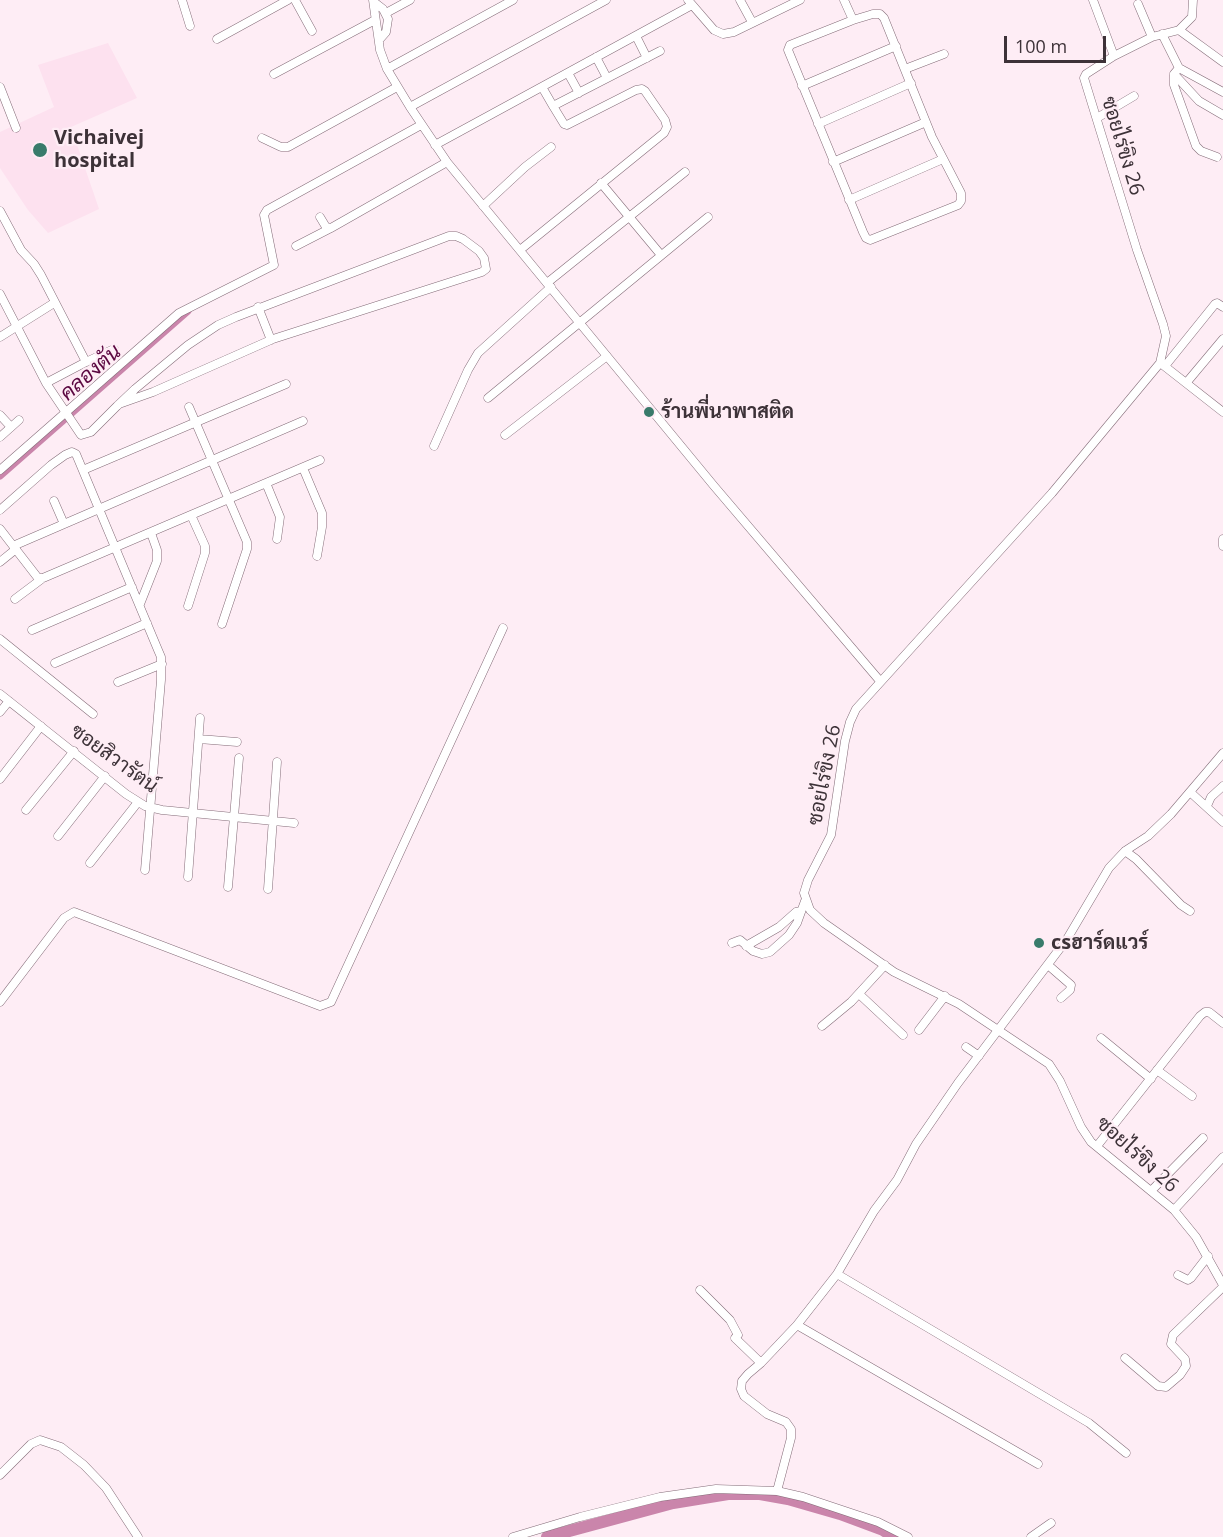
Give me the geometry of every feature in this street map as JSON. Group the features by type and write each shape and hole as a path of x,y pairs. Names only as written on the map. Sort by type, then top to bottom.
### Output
{"street":[{"path":"182,0 190,26"},
{"path":"217,39 288,0"},
{"path":"295,0 312,31"},
{"path":"386,13 410,0"},
{"path":"387,69 513,0"},
{"path":"410,107 606,0"},
{"path":"740,0 752,22"},
{"path":"435,146 636,36 690,3 714,30 723,34 734,32 800,0"},
{"path":"844,0 853,20"},
{"path":"1093,0 1114,56"},
{"path":"1193,0 1192,17 1179,30 1223,62"},
{"path":"373,1 386,13 388,26 379,40"},
{"path":"373,1 379,40 387,69 435,146 607,357 880,681"},
{"path":"1138,4 1152,37"},
{"path":"880,14 884,18 926,122 961,193 961,201 958,205 870,240 862,232 788,50 790,45 853,20 865,15 880,14"},
{"path":"274,74 375,20"},
{"name":"ซอยไร่ขิง 26","path":"1179,30 1152,37 1114,56 1086,74 1084,78 1137,250 1163,324 1166,336 1162,363 1052,493 856,709 850,722 831,835 805,887 806,901 810,910 824,923 894,972 945,996 976,1014 1049,1064 1060,1081 1081,1127 1097,1146 1174,1210 1196,1237 1223,1286"},
{"path":"1162,34 1177,71 1199,101 1223,115"},
{"path":"636,36 647,58"},
{"path":"802,86 896,46"},
{"path":"554,106 660,51"},
{"path":"905,69 944,54"},
{"path":"596,57 607,78"},
{"path":"1177,71 1223,92"},
{"path":"1177,71 1175,90 1196,146 1201,151 1217,156"},
{"path":"568,73 579,93"},
{"path":"818,124 911,83"},
{"path":"0,87 16,128"},
{"path":"262,138 281,147 288,147 397,87"},
{"path":"520,250 664,133 667,127 642,89 567,125 564,124 542,87"},
{"path":"1097,118 1134,96"},
{"path":"833,162 926,122"},
{"path":"0,470 66,415 179,313 274,265 264,215 267,210 421,125"},
{"path":"483,206 525,167 551,147"},
{"path":"849,200 943,159"},
{"path":"296,246 447,162"},
{"path":"434,446 478,353 549,285 685,172"},
{"path":"601,183 661,255"},
{"path":"0,211 21,250 34,264 86,362"},
{"path":"320,217 326,227 331,228"},
{"path":"488,398 708,217"},
{"path":"0,294 46,383 81,435 86,434 119,404 167,362 201,335 258,307 449,236 463,238 479,250 484,258 486,269 482,272 272,340 153,392 119,404"},
{"path":"0,337 54,303"},
{"path":"1223,307 1215,304 1162,363 1223,412"},
{"path":"258,307 272,340"},
{"path":"1187,382 1223,339"},
{"path":"46,383 114,349"},
{"path":"505,435 607,357"},
{"path":"83,470 286,384"},
{"path":"189,407 247,542 247,549 222,624"},
{"path":"0,416 11,427"},
{"path":"0,438 19,420"},
{"path":"0,562 15,548 64,524 303,421"},
{"path":"0,510 65,455 72,452 76,454 140,604 162,664 146,870"},
{"path":"15,599 43,578 320,460"},
{"path":"303,468 322,513 322,527 316,556"},
{"path":"266,483 280,517 277,539"},
{"path":"54,501 64,524"},
{"path":"188,606 205,553 205,546 191,515"},
{"path":"0,529 38,578 43,578"},
{"path":"140,604 157,561 157,550 151,532"},
{"path":"1223,539 1223,546"},
{"path":"32,630 132,587"},
{"path":"55,663 147,623"},
{"path":"0,1002 64,918 74,912 320,1006 331,1002 503,628"},
{"path":"0,639 93,714"},
{"path":"118,682 162,664"},
{"name":"ซอยสิวารัตน์","path":"0,694 138,802 150,808 294,823"},
{"path":"0,712 9,701"},
{"path":"188,877 200,718"},
{"path":"0,778 41,726"},
{"path":"199,739 237,742"},
{"path":"26,810 74,751"},
{"path":"777,1491 791,1438 791,1429 786,1422 767,1414 751,1403 741,1389 742,1381 799,1327 837,1274 874,1211 897,1180 916,1144 979,1056 1001,1033 1052,969 1109,868 1130,855 1192,794 1223,753"},
{"path":"228,887 239,758"},
{"path":"268,889 277,762"},
{"path":"58,836 105,776"},
{"path":"1205,805 1223,786"},
{"path":"1192,794 1223,822"},
{"path":"90,863 138,802"},
{"path":"1130,855 1190,911"},
{"path":"732,943 740,940 762,954 770,951 789,935 806,901"},
{"path":"747,946 779,927 796,912 801,911"},
{"path":"822,1026 859,994 885,965"},
{"path":"1052,969 1071,985 1070,990 1061,998"},
{"path":"859,994 903,1035"},
{"path":"919,1030 945,996"},
{"path":"1097,1146 1205,1012 1209,1012 1223,1023"},
{"path":"1101,1038 1151,1079"},
{"path":"966,1047 979,1056"},
{"path":"1157,1070 1192,1096"},
{"path":"1151,1191 1203,1138"},
{"path":"1174,1210 1223,1157"},
{"path":"1178,1275 1188,1280 1208,1257"},
{"path":"837,1274 1089,1423 1126,1453"},
{"path":"1125,1358 1158,1386 1167,1387 1186,1366 1185,1359 1171,1344 1173,1335 1223,1286"},
{"path":"700,1290 730,1320 738,1335 735,1338 761,1363"},
{"path":"799,1327 1038,1464"},
{"path":"0,1475 31,1444 40,1440 61,1447 84,1465 106,1488 138,1537"},
{"path":"513,1537 580,1517 670,1495 716,1489 777,1491 835,1506 878,1522 908,1537"},
{"path":"1031,1537 1051,1523"}],"shaded area":[{"name":"Vichaivej hospital","path":"108,43 137,98 71,127 99,209 48,233 28,210 0,168 0,132 54,107 38,65"}],"waterway":[{"name":"คลองตัน","path":"0,476 188,311"},
{"path":"547,1537 673,1503 728,1494 760,1494 788,1499 840,1514 883,1530 894,1537"}],"place":[{"name":"Vichaivej hospital","path":"40,150"},
{"name":"ร้านพี่นาพาสติด","path":"649,412"},
{"name":"csฮาร์ดแวร์","path":"1039,943"}]}
